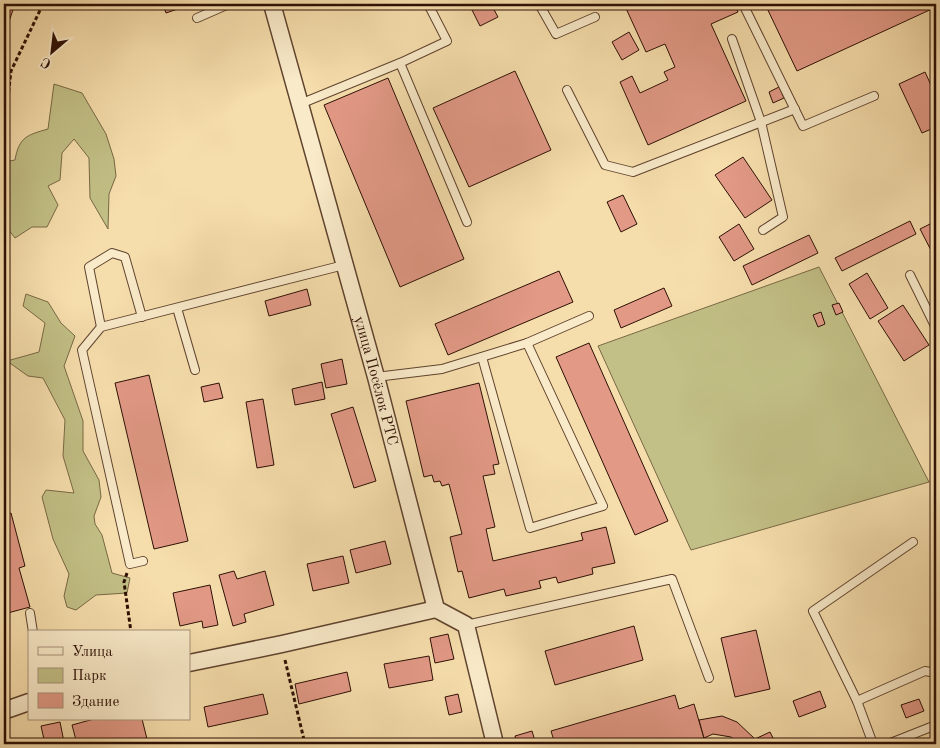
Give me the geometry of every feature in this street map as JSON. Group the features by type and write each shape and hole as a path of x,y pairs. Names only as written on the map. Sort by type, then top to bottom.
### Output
{"street":[{"name":"улица Посёлок РТС","path":"272,4 376,377 436,609"},
{"path":"190,663 436,609 466,625 494,744"},
{"path":"9,709 28,702"}],"lane":[{"path":"197,18 229,4"},
{"path":"300,104 400,63 447,41 428,4"},
{"path":"539,4 556,34 595,16"},
{"path":"743,4 803,126 874,96"},
{"path":"732,39 761,122 783,217 762,230"},
{"path":"400,63 467,222"},
{"path":"566,90 605,165 633,172 795,109"},
{"path":"102,327 90,267 112,253 125,257 142,317"},
{"path":"143,562 130,564 82,350 102,327 344,264"},
{"path":"910,275 936,328"},
{"path":"177,308 195,370"},
{"path":"376,377 442,369 527,344 589,316"},
{"path":"482,357 530,528 603,506 527,344"},
{"path":"873,744 856,701 813,611 912,542"},
{"path":"466,625 672,579 709,678"},
{"path":"30,613 33,630"},
{"path":"856,701 925,671 936,672"},
{"path":"925,671 936,677"},
{"path":"888,744 936,725"}],"path":[{"path":"4,131 11,71 43,4"},
{"path":"130,564 124,582 131,630"},
{"path":"282,644 305,744"}],"green space":[{"path":"54,84 82,93 106,134 114,159 116,176 109,194 108,229 90,198 89,158 74,139 62,153 60,180 48,186 58,205 47,227 32,227 15,238 4,224 4,162 15,160 19,146 29,135 48,129"},
{"path":"819,267 929,482 691,550 598,346"},
{"path":"26,294 48,302 61,323 75,336 64,366 83,421 83,451 99,480 101,497 94,516 95,524 102,535 112,573 130,578 127,593 96,595 76,610 67,607 64,596 69,574 53,539 42,497 46,490 74,493 63,456 65,420 43,378 28,376 7,361 39,352 45,323 23,306"}],"building":[{"path":"4,4 15,4 4,36"},
{"path":"163,4 192,4 166,13"},
{"path":"469,4 491,4 498,17 480,26"},
{"path":"624,4 735,4 738,12 711,24 746,101 648,145 620,82 632,76 640,93 668,80 664,72 675,67 665,44 646,52"},
{"path":"765,4 932,4 934,8 797,71"},
{"path":"629,32 639,50 622,60 612,42"},
{"path":"515,71 551,150 469,187 433,108"},
{"path":"925,72 936,96 936,127 922,133 899,84"},
{"path":"388,78 464,259 400,287 324,105"},
{"path":"779,87 784,98 773,103 769,92"},
{"path":"743,157 772,200 745,218 715,175"},
{"path":"623,195 637,224 621,232 607,202"},
{"path":"910,221 916,234 842,271 835,258"},
{"path":"936,221 936,260 920,229"},
{"path":"739,224 754,249 734,261 719,237"},
{"path":"809,235 818,253 752,285 743,266"},
{"path":"559,271 573,302 448,355 435,324"},
{"path":"867,273 888,308 870,319 849,284"},
{"path":"664,288 672,306 621,328 614,310"},
{"path":"307,289 311,305 269,316 265,301"},
{"path":"839,303 843,312 836,315 832,305"},
{"path":"903,305 929,345 904,361 878,321"},
{"path":"821,312 825,324 818,327 813,315"},
{"path":"589,343 668,521 635,535 556,357"},
{"path":"342,359 347,384 326,388 321,364"},
{"path":"149,375 188,541 154,549 115,383"},
{"path":"322,382 325,399 295,405 292,389"},
{"path":"219,383 223,398 204,402 201,387"},
{"path":"479,383 499,464 493,465 495,474 483,476 495,527 486,529 493,561 583,540 581,533 606,527 615,563 592,568 593,574 558,583 556,577 539,581 541,588 506,596 504,589 469,598 462,571 458,572 450,537 462,534 449,484 442,486 440,481 434,482 432,475 424,477 406,401"},
{"path":"263,399 274,465 257,468 246,402"},
{"path":"353,407 376,481 354,488 331,414"},
{"path":"11,513 25,566 19,568 30,607 4,614 4,515"},
{"path":"385,541 391,564 356,573 350,550"},
{"path":"343,556 349,583 313,591 307,564"},
{"path":"234,571 237,579 265,571 274,605 244,614 246,622 233,626 219,575"},
{"path":"210,585 218,625 203,628 202,621 180,626 173,593"},
{"path":"634,626 643,660 555,685 545,651"},
{"path":"756,630 770,689 735,697 721,638"},
{"path":"448,634 454,659 435,663 430,638"},
{"path":"429,656 433,680 389,688 384,664"},
{"path":"347,672 351,691 299,704 295,684"},
{"path":"820,691 826,707 799,717 793,701"},
{"path":"263,694 268,714 208,727 204,707"},
{"path":"458,694 462,712 449,715 445,697"},
{"path":"675,695 679,709 694,704 704,738 681,744 555,744 551,731"},
{"path":"919,699 924,711 906,718 901,705"},
{"path":"722,716 737,722 755,739 770,732 776,744 739,744 731,737 713,734 704,738 699,720"},
{"path":"90,720 142,720 147,739 126,744 77,744 72,725"},
{"path":"60,722 64,742 45,744 41,726"},
{"path":"532,731 536,744 517,744 515,736"}]}
